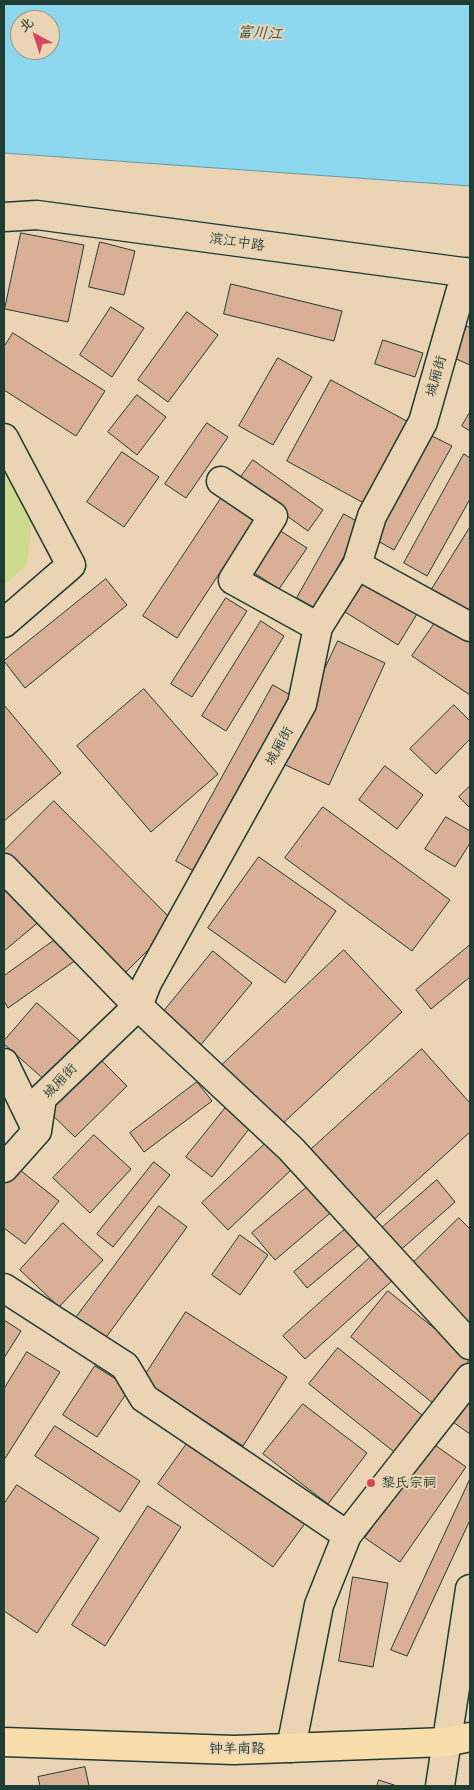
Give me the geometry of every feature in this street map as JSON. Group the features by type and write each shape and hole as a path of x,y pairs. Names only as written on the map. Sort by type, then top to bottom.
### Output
{"main road":[{"name":"钟羊南路","path":"4,1742 234,1750 458,1739"}],"street":[{"name":"滨江中路","path":"4,217 37,215 468,272"},
{"name":"城厢街","path":"37,1131 42,1098 138,1006 147,983 302,704 318,628 357,565 372,516 423,422 468,272"},
{"path":"4,438 71,565 4,623"},
{"path":"220,480 273,516 233,580 318,628"},
{"path":"357,565 470,627"},
{"path":"4,868 138,1006 291,1149 470,1345"},
{"path":"4,1063 37,1131 4,1168"},
{"path":"4,1288 125,1366 144,1398 348,1535"},
{"path":"291,1748 319,1605 348,1535 470,1378"},
{"path":"440,1786 458,1739 470,1589"}],"green space":[{"path":"4,426 37,474 27,565 4,585"}],"water":[{"name":"富川江","path":"4,4 470,4 470,186 4,153"}],"building":[{"path":"21,233 84,245 68,322 5,309"},
{"path":"100,242 135,251 124,295 89,287"},
{"path":"231,284 342,311 334,341 224,314"},
{"path":"111,307 144,328 112,377 80,355"},
{"path":"187,312 218,335 168,402 138,380"},
{"path":"467,326 470,328 470,365 454,358"},
{"path":"13,333 105,391 76,436 4,390 4,347"},
{"path":"383,340 423,353 415,377 375,364"},
{"path":"278,358 312,377 273,445 239,426"},
{"path":"331,380 414,425 369,506 287,461"},
{"path":"137,395 166,417 137,455 108,432"},
{"path":"470,412 470,431 462,426"},
{"path":"207,423 228,437 186,498 165,484"},
{"path":"426,433 452,446 394,550 369,536"},
{"path":"122,452 159,477 124,527 87,502"},
{"path":"464,454 470,458 470,499 427,576 404,563"},
{"path":"253,460 323,510 308,531 238,481"},
{"path":"222,497 255,519 177,638 143,616"},
{"path":"344,514 362,524 315,608 297,598"},
{"path":"470,527 470,612 432,589"},
{"path":"276,528 307,548 279,589 248,569"},
{"path":"356,577 417,614 398,645 337,607"},
{"path":"106,579 127,605 25,688 4,661"},
{"path":"226,598 247,611 192,697 171,684"},
{"path":"439,617 470,638 470,695 412,656"},
{"path":"261,621 284,636 226,731 202,716"},
{"path":"338,641 385,663 329,785 281,763"},
{"path":"273,685 299,700 202,876 176,861"},
{"path":"144,689 218,774 151,832 77,746"},
{"path":"4,705 61,773 4,821"},
{"path":"454,705 470,721 470,739 436,774 410,749"},
{"path":"385,766 423,795 397,829 359,800"},
{"path":"470,786 470,808 459,797"},
{"path":"54,801 175,923 122,976 4,858 4,851"},
{"path":"323,807 450,900 412,951 285,858"},
{"path":"446,817 470,831 470,843 455,867 425,849"},
{"path":"259,857 336,911 285,983 208,928"},
{"path":"4,875 41,920 4,951"},
{"path":"59,937 76,960 8,1008 4,1001 4,976"},
{"path":"470,945 470,977 431,1009 416,990"},
{"path":"344,950 402,1012 280,1126 222,1065"},
{"path":"213,951 252,983 199,1047 160,1016"},
{"path":"37,1003 82,1043 47,1082 4,1044 4,1041"},
{"path":"422,1049 470,1103 470,1132 369,1224 306,1154"},
{"path":"96,1055 127,1086 75,1137 44,1107"},
{"path":"197,1082 212,1101 144,1152 130,1133"},
{"path":"227,1106 252,1125 212,1177 186,1157"},
{"path":"94,1135 131,1169 90,1213 53,1178"},
{"path":"266,1143 291,1170 228,1230 202,1203"},
{"path":"154,1162 170,1175 113,1247 97,1234"},
{"path":"15,1166 59,1201 25,1244 4,1228 4,1180"},
{"path":"437,1180 455,1202 396,1254 377,1232"},
{"path":"312,1183 335,1209 275,1260 252,1233"},
{"path":"159,1206 187,1227 104,1340 75,1319"},
{"path":"459,1218 470,1229 470,1325 412,1264"},
{"path":"63,1223 103,1260 59,1307 20,1270"},
{"path":"348,1227 361,1243 307,1288 294,1272"},
{"path":"240,1235 268,1255 240,1295 212,1275"},
{"path":"373,1255 394,1279 305,1359 283,1336"},
{"path":"388,1291 470,1357 434,1404 351,1337"},
{"path":"186,1312 287,1377 243,1446 142,1380"},
{"path":"4,1320 21,1331 4,1358"},
{"path":"338,1348 427,1419 398,1455 309,1384"},
{"path":"27,1352 60,1372 4,1460 4,1389"},
{"path":"95,1366 130,1388 97,1437 63,1415"},
{"path":"470,1391 470,1434 450,1420"},
{"path":"303,1404 367,1453 328,1504 263,1454"},
{"path":"55,1426 140,1481 120,1512 35,1456"},
{"path":"191,1438 306,1522 273,1567 158,1484"},
{"path":"432,1443 466,1467 400,1562 365,1538"},
{"path":"470,1479 470,1520 407,1656 391,1650"},
{"path":"17,1485 99,1538 37,1633 4,1611 4,1504"},
{"path":"148,1506 181,1527 105,1646 72,1625"},
{"path":"353,1577 388,1583 373,1667 339,1661"},
{"path":"85,1767 89,1786 40,1786 38,1777"},
{"path":"379,1780 397,1786 377,1786"}],"place":[{"name":"黎氏宗祠","path":"371,1483"}]}
